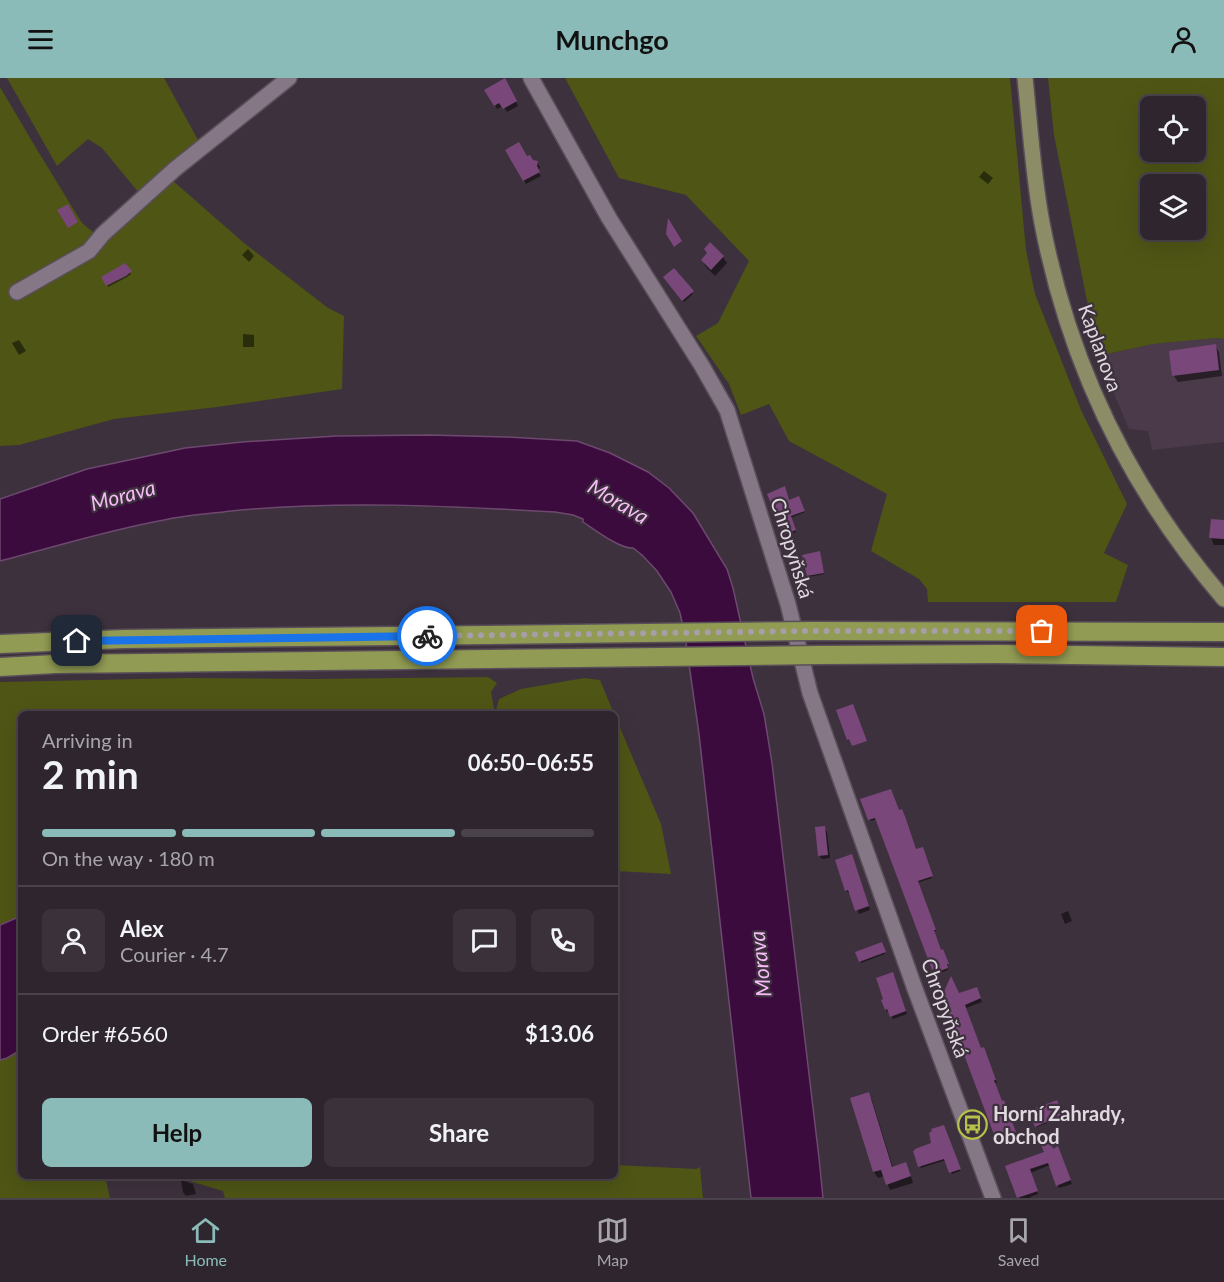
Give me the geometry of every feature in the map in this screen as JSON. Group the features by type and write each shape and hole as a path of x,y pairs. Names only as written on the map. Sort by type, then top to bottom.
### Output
{"highway":[{"path":"0,644 124,639 812,631 1224,632"},
{"path":"0,667 78,664 820,655 1218,656"}],"main road":[{"name":"Kaplanova","path":"1025,78 1041,220 1056,288 1078,356 1108,425 1138,482 1175,536 1224,599"}],"street":[{"path":"16,292 90,251 103,234 171,172 289,78"},
{"name":"Chropyňská","path":"531,78 609,218 727,410 788,604 810,693 915,989 993,1198"}],"shaded area":[{"path":"1224,339 1224,442 1152,450 1148,431 1129,429 1098,356 1153,344"}],"green space":[{"path":"7,78 164,78 198,140 139,193 102,148 88,139 57,166"},
{"path":"565,78 1010,78 1026,250 1035,294 1081,410 1127,504 1104,553 1128,565 1116,602 928,602 927,589 919,579 871,551 887,494 789,441 769,404 741,415 729,384 696,336 718,323 749,261 686,195 619,178"},
{"path":"1048,78 1224,78 1224,339 1153,344 1098,356 1054,135"},
{"path":"0,87 82,223 106,243 172,180 244,243 328,308 344,316 342,389 114,419 19,445 0,446"},
{"path":"488,677 497,683 491,692 494,711 18,711 18,917 0,925 0,682 187,678"},
{"path":"584,678 600,680 613,711 496,711 499,699 521,689"},
{"path":"618,723 661,824 671,874 618,871"},
{"path":"18,1052 18,1179 106,1179 110,1198 0,1198 0,1060"},
{"path":"618,1165 696,1169 700,1167 703,1198 225,1198 223,1191 183,1179 618,1179"}],"water":[{"name":"Morava","path":"429,435 577,441 610,453 648,472 669,488 693,513 727,569 764,714 772,763 823,1198 751,1198 699,734 685,636 680,613 671,592 657,571 633,548 608,538 583,522 583,519 555,512 434,506 352,505 272,508 172,518 0,561 0,499 87,469 185,448 242,442 336,436"},
{"path":"18,917 18,1052 0,1060 0,925"}],"building":[{"path":"505,78 517,101 503,109 499,103 494,106 484,90"},
{"path":"519,142 527,156 530,155 533,160 538,161 537,166 540,172 523,181 505,150"},
{"path":"68,204 78,222 68,228 57,210"},
{"path":"668,218 682,241 674,247 666,234"},
{"path":"710,242 724,256 711,270 701,260 707,253 704,249"},
{"path":"125,263 132,271 106,286 101,277"},
{"path":"674,268 694,291 682,301 663,277"},
{"path":"1216,344 1219,370 1172,376 1169,351"},
{"path":"785,486 789,500 799,496 805,511 791,516 796,530 784,535 767,494"},
{"path":"1211,519 1224,520 1224,539 1209,538"},
{"path":"820,551 824,573 807,576 802,555"},
{"path":"853,704 867,741 852,746 849,739 847,740 836,710"},
{"path":"891,789 899,810 902,809 916,849 923,847 933,876 918,881 941,950 943,949 949,964 947,964 948,968 938,972 936,968 932,970 875,818 868,820 860,799"},
{"path":"825,826 828,855 818,856 815,827"},
{"path":"852,854 869,906 855,911 848,890 845,891 835,860"},
{"path":"882,942 886,952 859,962 855,952"},
{"path":"893,972 906,1011 890,1017 881,1000 883,999 876,978"},
{"path":"951,976 959,993 977,987 981,998 965,1005 981,1048 984,1047 996,1080 994,1080 1016,1132 996,1140 942,996"},
{"path":"869,1092 892,1167 906,1162 911,1176 886,1185 881,1170 873,1172 850,1098"},
{"path":"1057,1100 1063,1115 1035,1127 1028,1111"},
{"path":"944,1125 961,1169 949,1173 944,1159 918,1167 913,1151 931,1143 929,1133 931,1129"},
{"path":"1049,1137 1053,1149 1058,1146 1071,1180 1056,1186 1048,1163 1030,1169 1038,1191 1017,1198 1005,1166 1044,1152 1039,1141"}],"way so far":[{"path":"427,636 812,631 1042,631"}],"place":[{"name":"Horní Zahrady, obchod","path":"972,1125"}],"route":[{"path":"77,641 427,636"}]}
